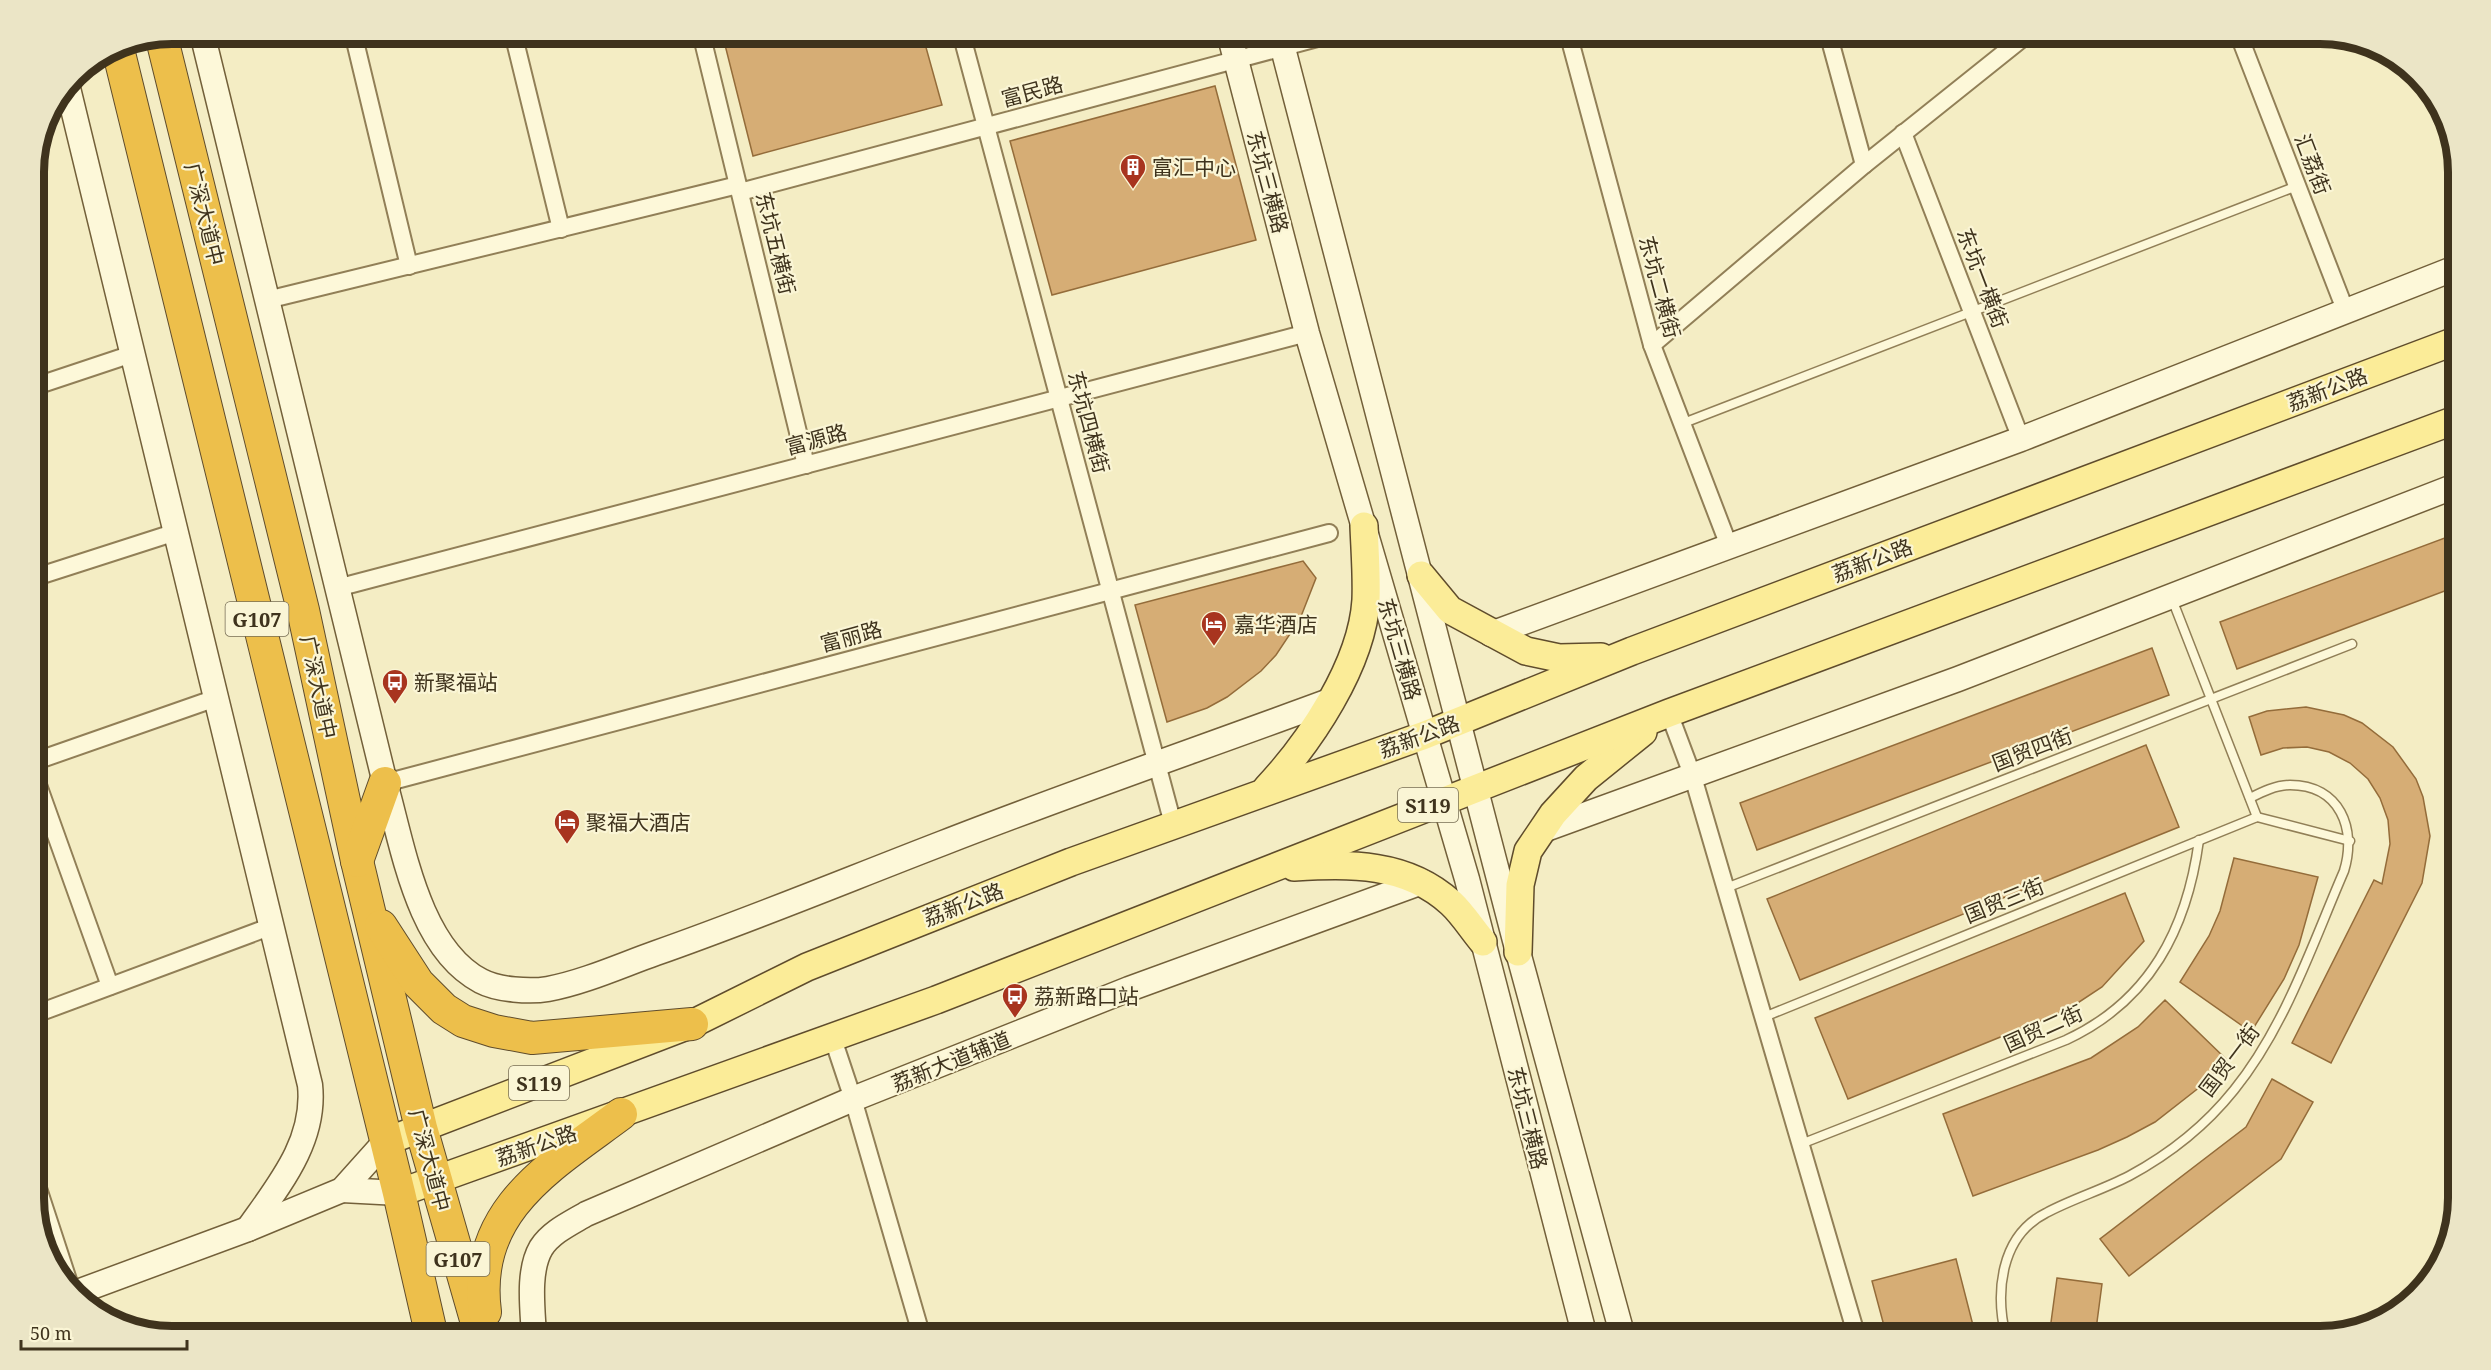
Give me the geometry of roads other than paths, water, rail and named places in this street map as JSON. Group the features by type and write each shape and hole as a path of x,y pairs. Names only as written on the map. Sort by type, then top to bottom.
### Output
{"highway":[{"name":"广深大道中","path":"163,44 303,610 357,861 421,1128 434,1180 479,1326"},
{"name":"广深大道中","path":"119,55 399,1193 429,1326"},
{"path":"357,861 385,783"},
{"path":"367,904 418,983 444,1009 463,1021 494,1031 532,1038 692,1024"},
{"path":"487,1326 482,1289 495,1231 508,1208 523,1190 550,1167 621,1114"}],"main road":[{"name":"荔新公路","path":"385,1142 692,1024 827,959 1173,824 1460,722 1620,656 2447,344"},
{"name":"荔新公路","path":"399,1193 833,1039 1669,713 2447,423"},
{"path":"1263,792 1314,732 1332,700 1356,642 1366,602 1364,526"},
{"path":"1420,575 1450,610 1526,651 1559,658 1620,656"},
{"path":"1518,952 1520,885 1528,851 1553,814 1586,778 1669,713"},
{"path":"1271,868 1344,865 1379,867 1405,874 1422,882 1452,904 1483,942"}],"street":[{"path":"205,44 385,783 425,915 439,942 460,968 484,983 514,988 547,989 596,974 791,904 943,843 1332,700"},
{"path":"355,44 409,266"},
{"path":"516,44 561,229"},
{"name":"东坑五横街","path":"704,44 807,465"},
{"name":"东坑四横街","path":"964,44 1173,824"},
{"name":"东坑三横路","path":"1231,44 1307,333 1444,799 1582,1326"},
{"name":"富民路","path":"267,300 561,229 739,189 986,127 1236,60 1272,44"},
{"name":"东坑三横路","path":"1282,44 1460,722 1474,788 1620,1326"},
{"name":"东坑二横街","path":"1571,44 1652,345 1729,546"},
{"path":"1831,44 1864,165"},
{"path":"1652,345 1864,165 2015,44"},
{"name":"汇荔街","path":"2242,44 2346,312"},
{"path":"70,95 301,1045 312,1107 308,1129 286,1172 248,1229"},
{"name":"东坑一横街","path":"1903,133 2020,439"},
{"path":"1491,634 2020,439 2447,271"},
{"name":"富源路","path":"338,588 1307,333"},
{"path":"44,383 132,354"},
{"path":"1543,830 1958,679 2447,489"},
{"path":"44,574 176,532"},
{"name":"富丽路","path":"385,783 1329,533"},
{"path":"44,758 216,698"},
{"path":"1669,713 1693,777 1854,1326"},
{"path":"44,802 110,986"},
{"name":"荔新大道辅道","path":"534,1326 535,1272 541,1249 556,1232 586,1214 853,1099 1129,989 1422,882"},
{"path":"44,1011 272,926"},
{"path":"833,1039 853,1099 918,1326"},
{"path":"342,1190 385,1142"},
{"path":"82,1290 248,1229 342,1190 399,1193"},
{"path":"44,1207 64,1267"}],"lane":[{"path":"1682,424 2297,186"},
{"path":"2171,596 2257,817 2350,842"},
{"name":"国贸四街","path":"1726,888 2352,644"},
{"name":"国贸一街","path":"2004,1326 1999,1290 2005,1260 2020,1234 2043,1214 2102,1190 2159,1157 2210,1116 2253,1065 2271,1037 2344,871 2350,851 2350,842 2349,831 2341,811 2327,796 2309,787 2288,785 2250,798"},
{"name":"国贸三街","path":"1764,1017 2257,817"},
{"name":"国贸二街","path":"1801,1144 2066,1040 2103,1020 2137,991 2164,952 2184,909 2199,840"}],"place":[{"name":"富汇中心","path":"1133,190"},
{"name":"嘉华酒店","path":"1214,647"},
{"name":"新聚福站","path":"395,705"},
{"name":"聚福大酒店","path":"567,845"},
{"name":"荔新路口站","path":"1015,1019"}]}
